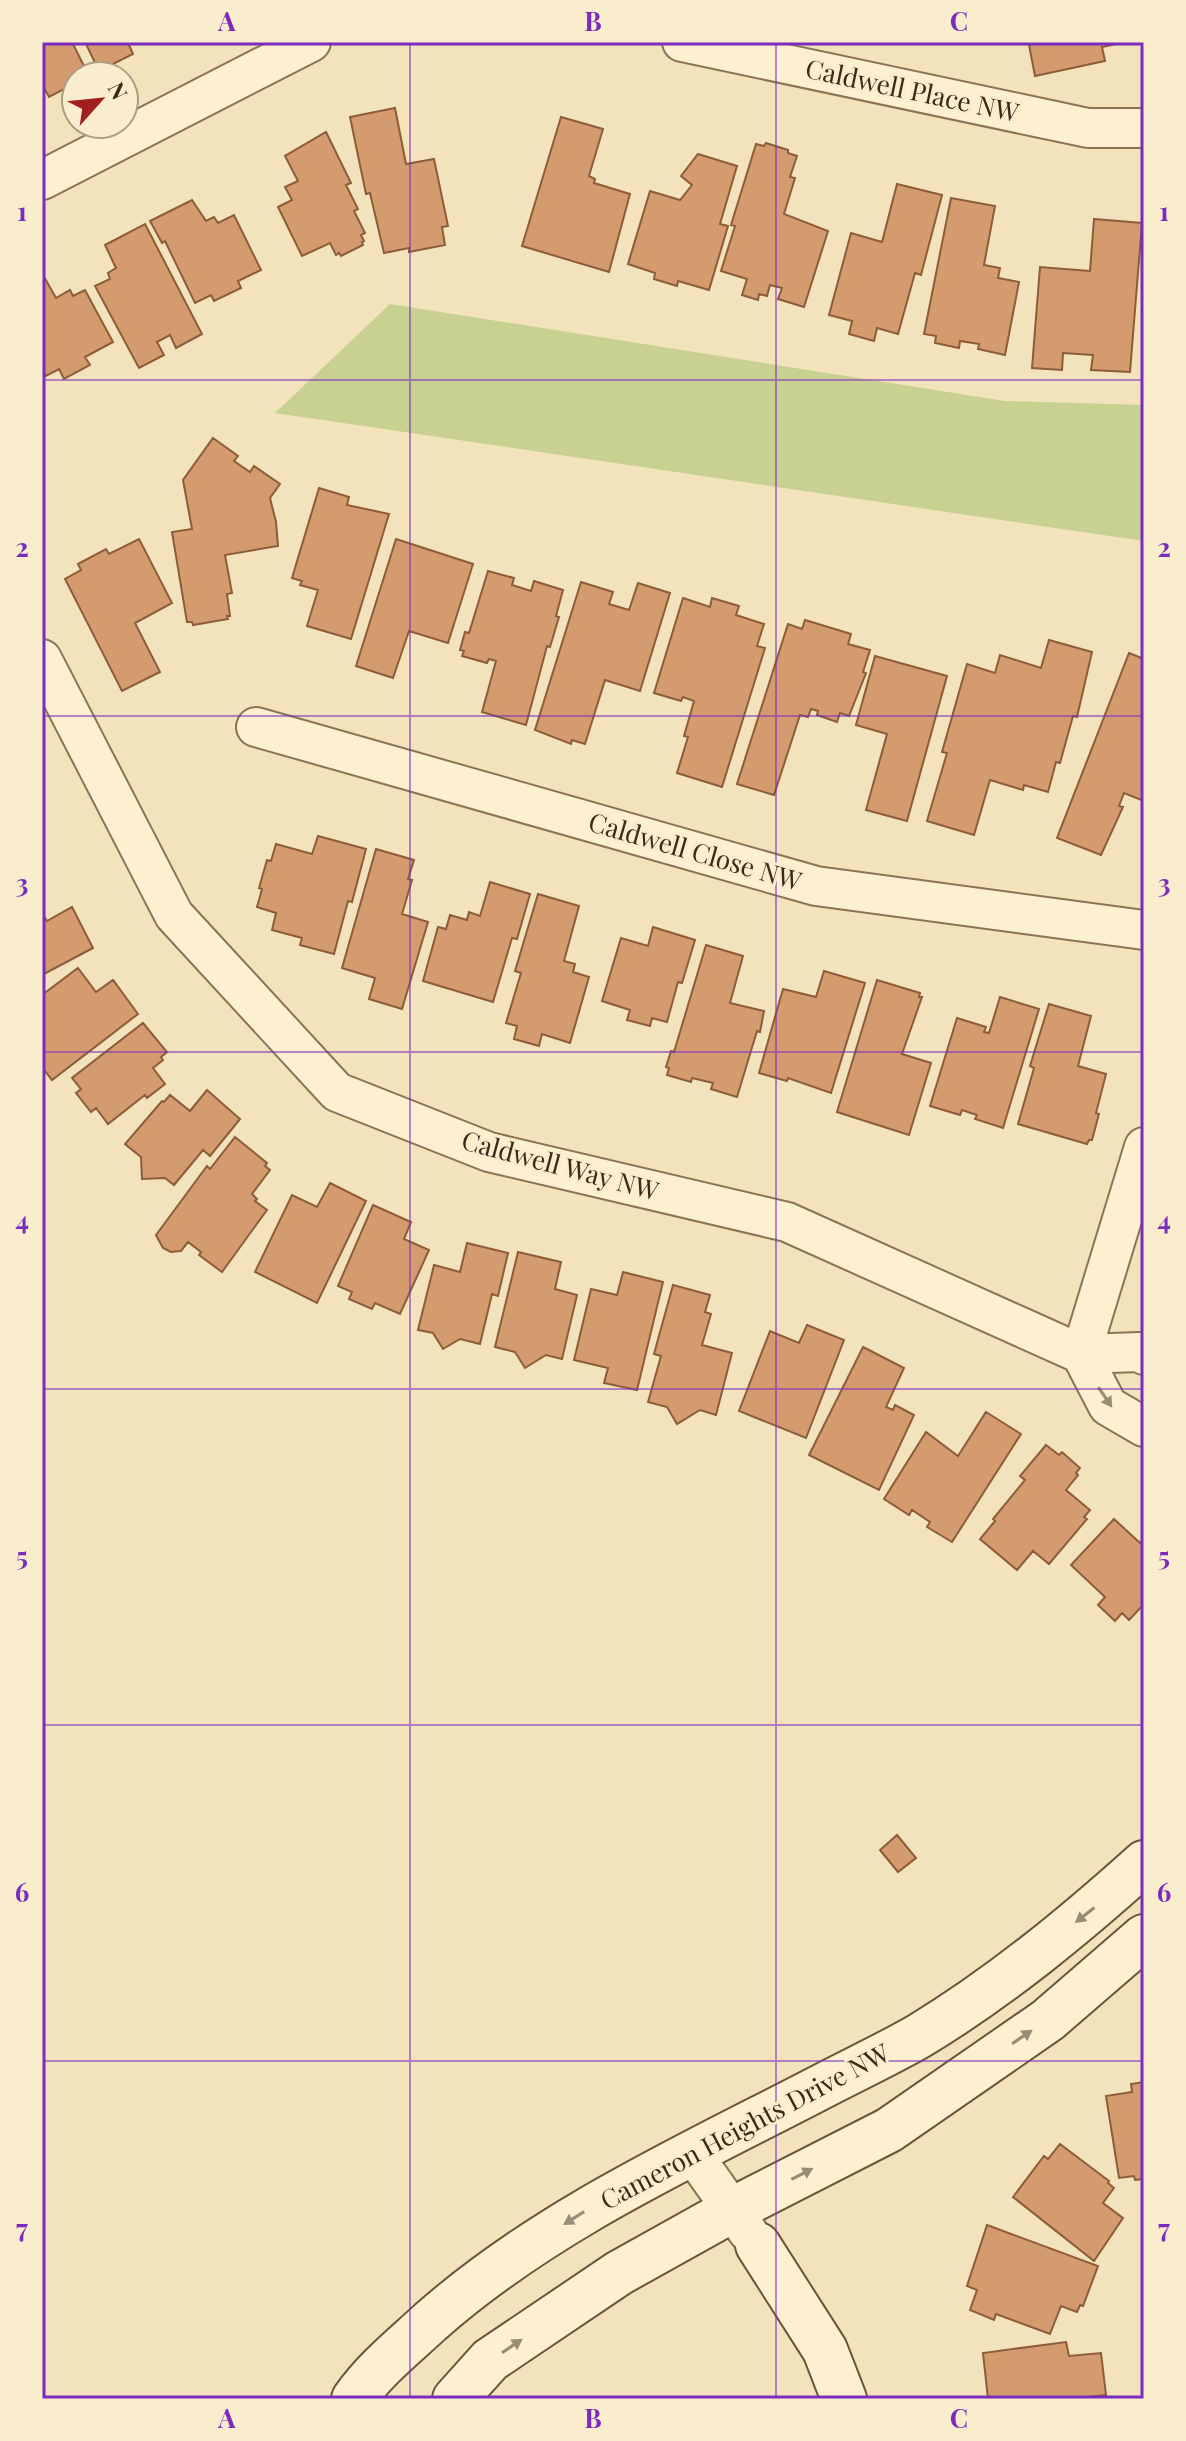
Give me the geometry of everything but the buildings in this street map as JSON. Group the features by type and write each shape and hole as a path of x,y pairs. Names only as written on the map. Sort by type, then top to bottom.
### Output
{"street":[{"path":"42,180 311,42"},
{"name":"Caldwell Place NW","path":"682,42 1088,128 1144,128"},
{"name":"Caldwell Way NW","path":"42,659 174,915 337,1092 489,1152 787,1222 1081,1354 1140,1352 1144,1355"},
{"name":"Caldwell Close NW","path":"256,727 816,886 1144,930"},
{"path":"1144,1147 1081,1354 1108,1406 1144,1427"},
{"name":"Cameron Heights Drive NW","path":"354,2399 370,2375 443,2310 511,2257 692,2153 919,2036 1015,1971 1144,1863"},
{"path":"455,2399 490,2360 619,2273 732,2210 889,2130 1048,2020 1144,1937"},
{"path":"692,2153 758,2245 825,2350 844,2399"}],"green space":[{"path":"390,304 1005,401 1144,405 1144,541 275,413"}]}
